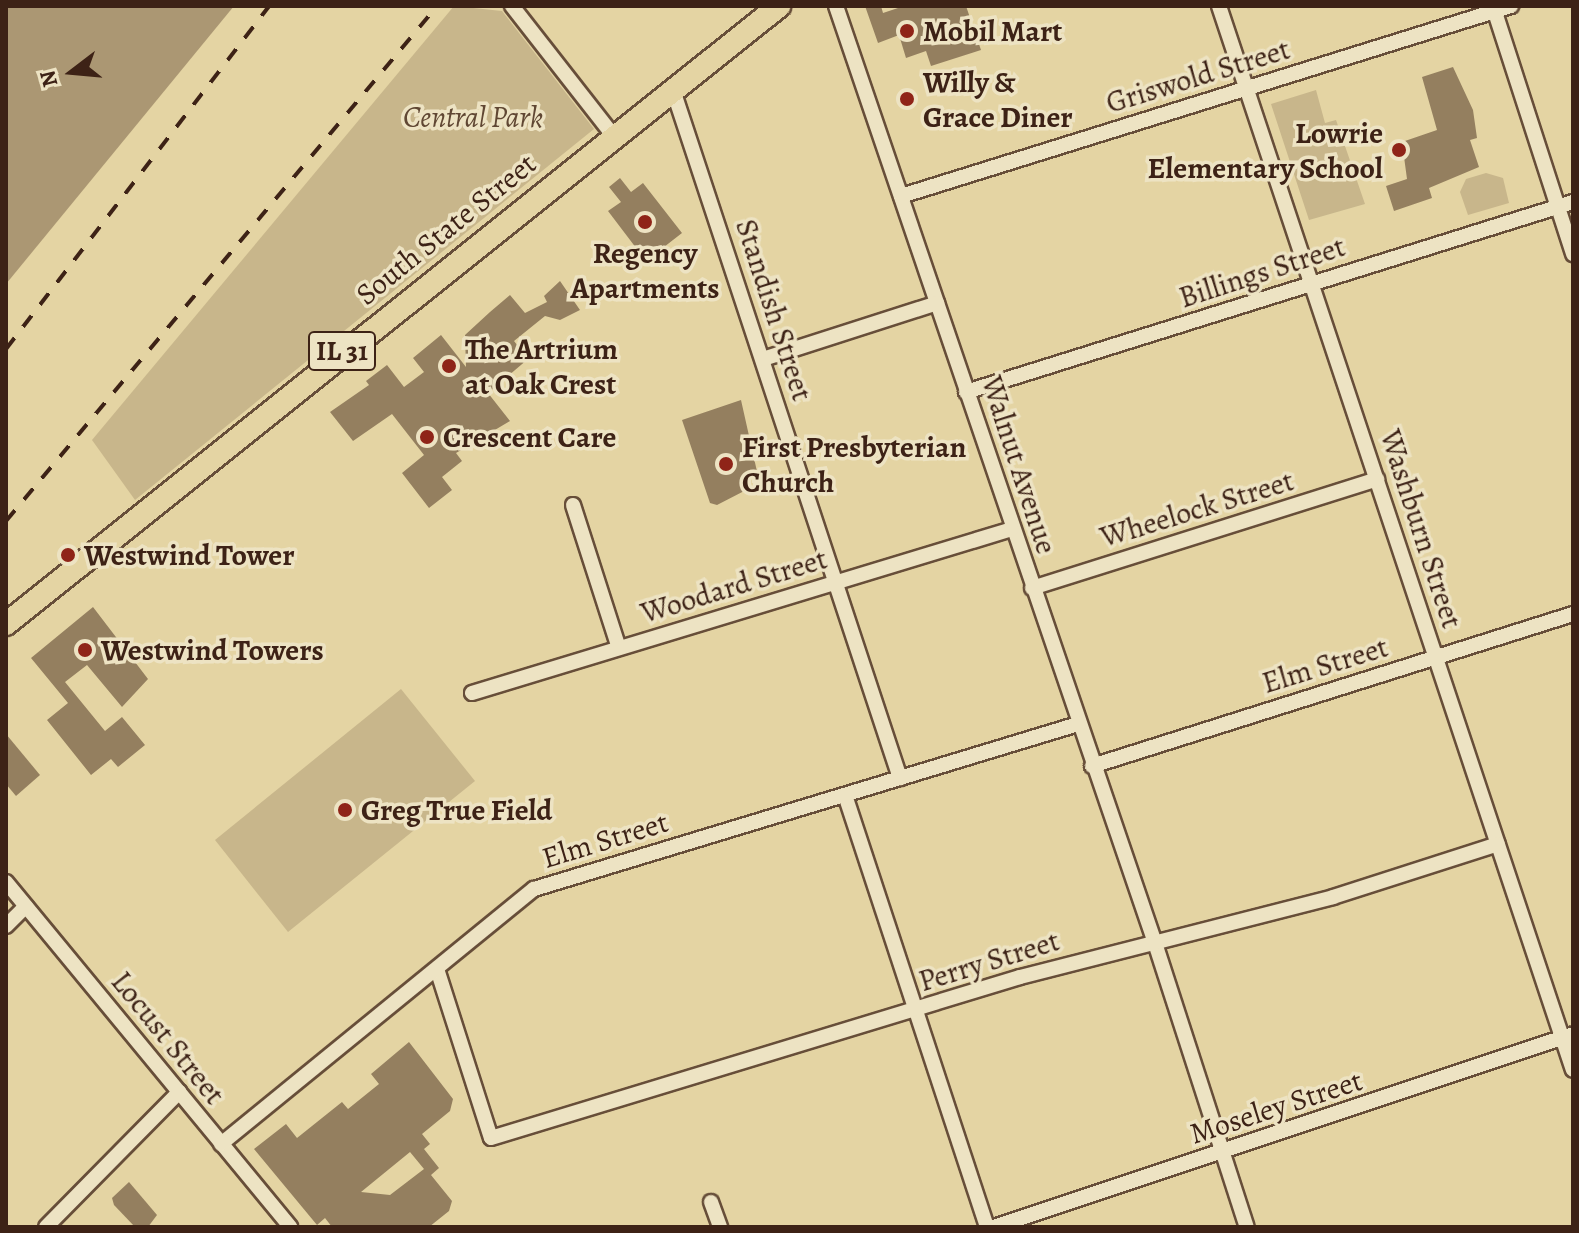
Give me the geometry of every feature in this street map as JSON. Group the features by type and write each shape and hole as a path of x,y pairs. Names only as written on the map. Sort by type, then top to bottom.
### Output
{"main road":[{"name":"South State Street","path":"6,624 612,134 779,6"}],"street":[{"path":"512,6 612,134"},
{"name":"Walnut Avenue","path":"836,6 1092,766 1155,943 1247,1227"},
{"name":"Washburn Street","path":"1219,6 1498,844 1568,1036 1573,1070"},
{"name":"Griswold Street","path":"901,196 1511,6"},
{"path":"1494,9 1573,254"},
{"name":"Standish Street","path":"672,87 900,778"},
{"name":"Billings Street","path":"966,392 1573,202"},
{"path":"763,359 937,303"},
{"name":"Wheelock Street","path":"1032,588 1377,479"},
{"path":"573,505 619,648"},
{"name":"Woodard Street","path":"472,693 1012,529"},
{"name":"Elm Street","path":"1092,766 1573,614"},
{"name":"Elm Street","path":"221,1144 534,889 1078,724"},
{"path":"845,795 987,1227"},
{"name":"Perry Street","path":"437,969 491,1138 914,1011 1498,844"},
{"name":"Locust Street","path":"6,882 290,1227"},
{"path":"6,926 26,906"},
{"name":"Moseley Street","path":"994,1227 1568,1036"},
{"path":"46,1227 179,1092"},
{"path":"711,1202 720,1227"}],"green space":[{"name":"Central Park","path":"454,6 502,11 594,129 135,500 92,440"},
{"path":"1316,90 1325,123 1336,120 1365,204 1309,220 1271,104"},
{"path":"1486,173 1503,178 1509,203 1468,215 1460,192 1466,179"},
{"name":"Greg True Field","path":"401,689 475,781 288,932 215,840"}],"shaded area":[{"path":"6,6 234,6 6,284"}],"building":[{"path":"865,6 881,6 883,13 904,6 966,6 981,50 931,66 926,51 906,58 899,35 878,43"},
{"name":"Lowrie Elementary School","path":"1453,67 1473,110 1477,138 1470,140 1479,167 1429,188 1432,198 1394,211 1386,186 1407,179 1402,142 1437,130 1422,77"},
{"name":"Regency Apartments","path":"620,178 631,192 643,183 682,233 646,261 608,211 621,202 609,187"},
{"path":"560,281 580,310 560,320 545,316 514,341 528,359 488,393 510,421 456,453 462,461 442,477 452,490 429,508 402,473 424,455 392,414 353,441 330,412 369,385 366,381 387,365 404,387 424,372 413,358 441,335 466,367 465,335 490,312 510,295 525,313 547,302 544,296"},
{"name":"First Presbyterian Church","path":"741,400 758,476 747,479 750,488 717,505 710,503 682,420"},
{"path":"93,607 148,679 122,707 87,665 65,682 105,731 122,717 145,745 118,767 111,759 91,775 47,720 68,703 31,658"},
{"path":"6,734 40,775 16,796 6,784"},
{"path":"409,1042 453,1099 450,1111 422,1134 430,1144 424,1149 439,1168 431,1175 452,1201 449,1211 429,1227 332,1227 325,1218 317,1225 254,1149 286,1124 297,1138 342,1102 348,1109 379,1084 371,1074","holes":["410,1152 424,1169 390,1195 361,1192"]},
{"path":"129,1182 157,1215 148,1227 135,1227 114,1205 112,1198"}],"railway":[{"path":"6,349 269,6"},
{"path":"6,521 437,6"}],"place":[{"name":"Mobil Mart","path":"907,31"},
{"name":"Willy & Grace Diner","path":"907,99"},
{"name":"Lowrie Elementary School","path":"1399,150"},
{"name":"Regency Apartments","path":"645,222"},
{"name":"The Artrium at Oak Crest","path":"449,366"},
{"name":"Crescent Care","path":"427,437"},
{"name":"First Presbyterian Church","path":"726,464"},
{"name":"Westwind Tower","path":"68,555"},
{"name":"Westwind Towers","path":"85,650"},
{"name":"Greg True Field","path":"345,810"}]}
